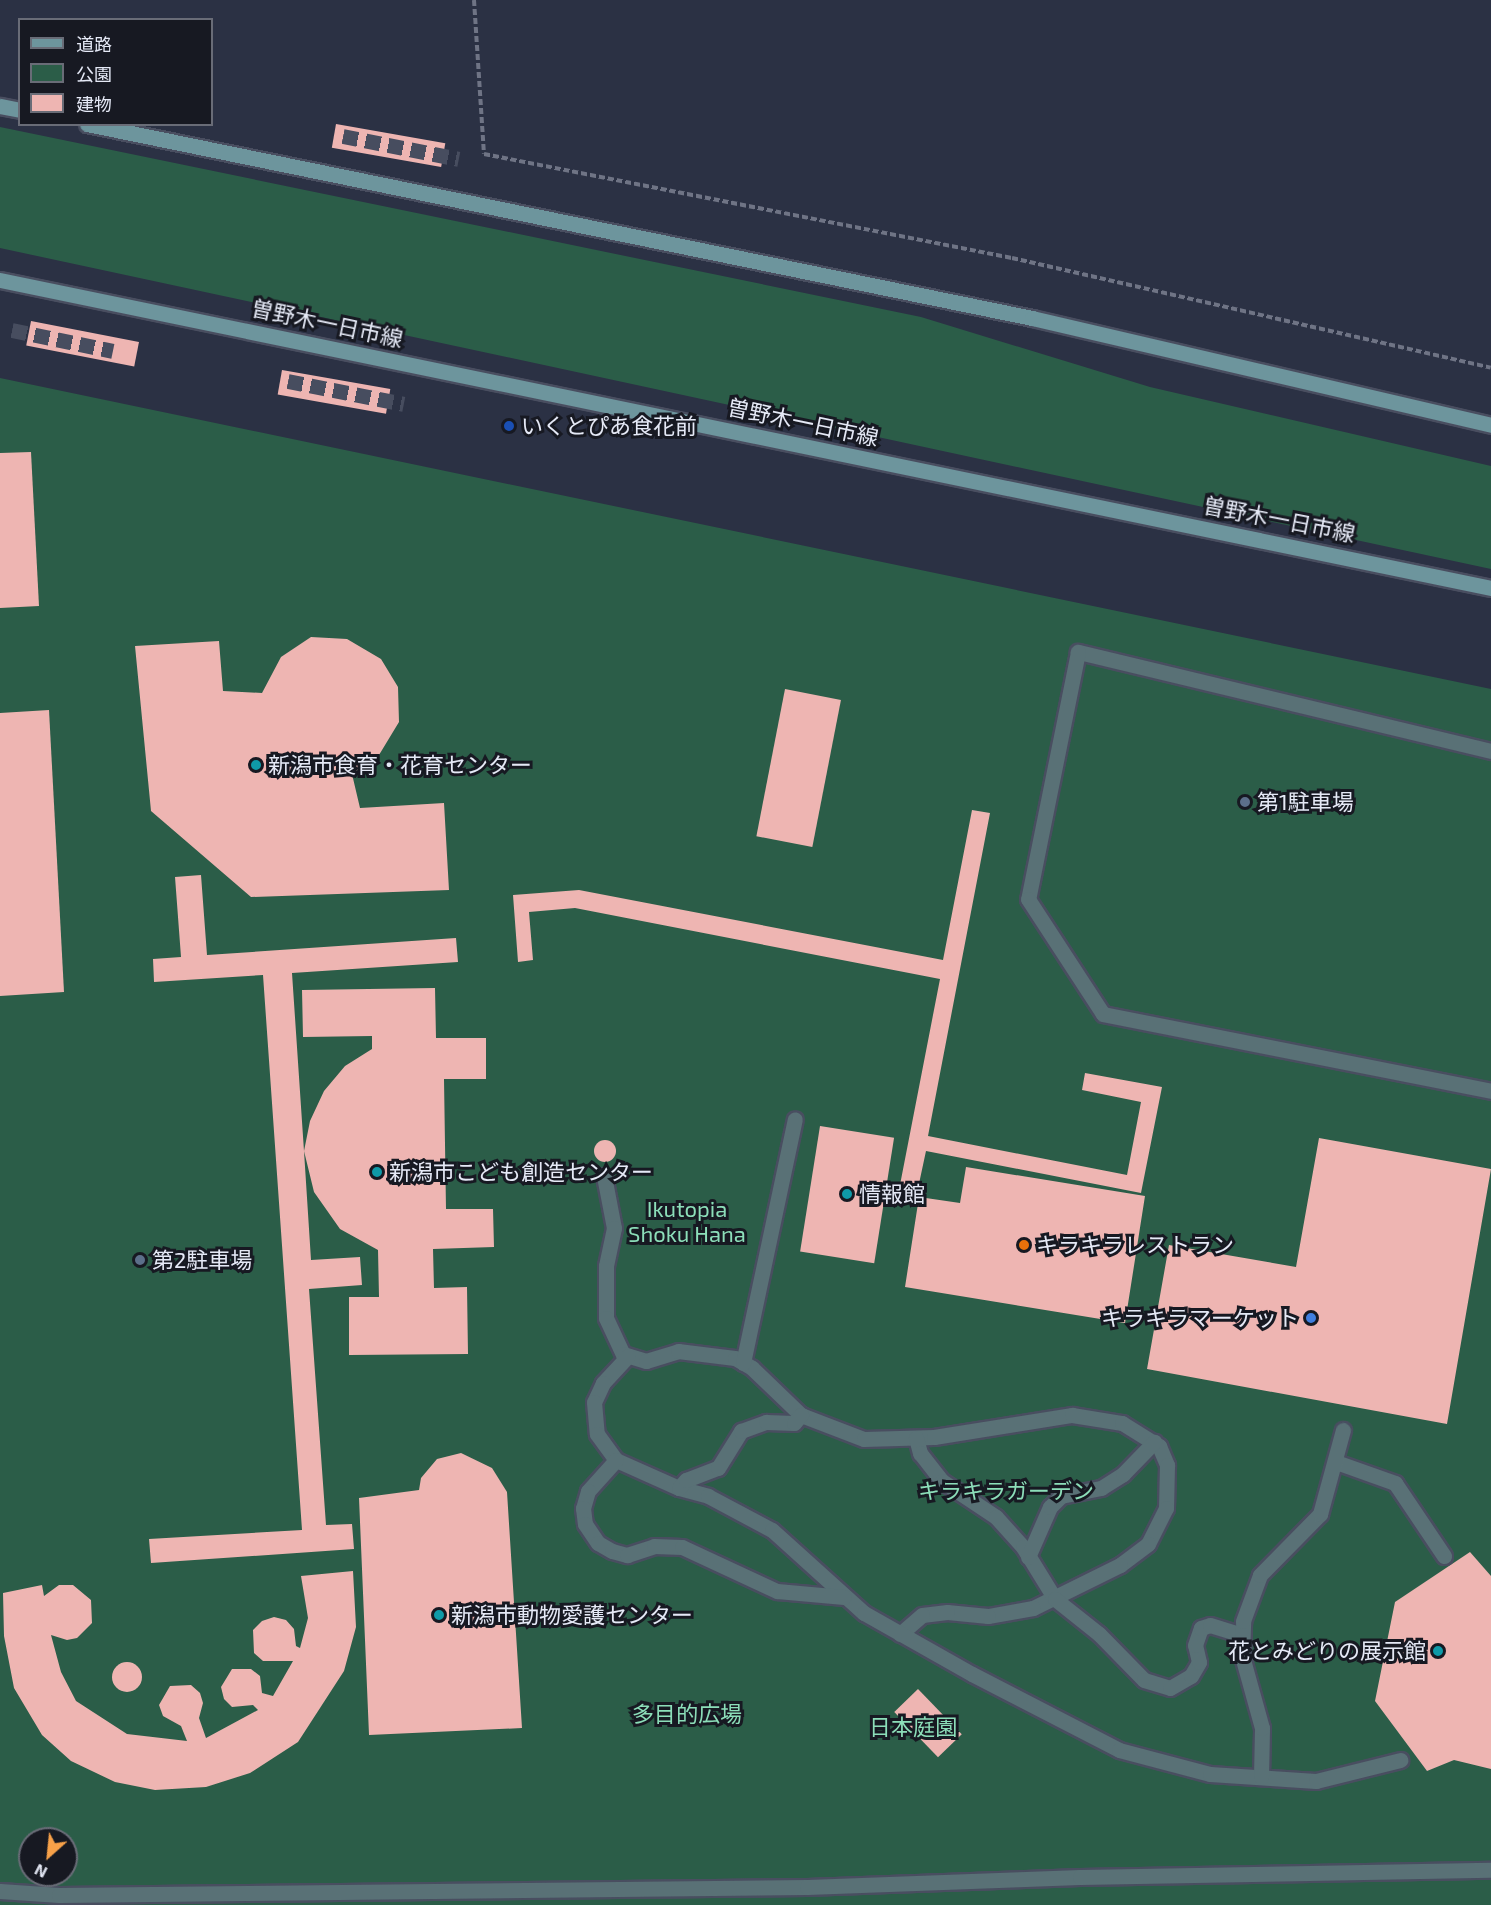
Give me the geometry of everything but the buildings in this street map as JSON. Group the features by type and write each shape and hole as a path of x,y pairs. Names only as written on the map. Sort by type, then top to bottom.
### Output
{"main road":[{"path":"0,106 18,110"},
{"path":"97,126 1032,318 1491,425"},
{"name":"曽野木一日市線","path":"0,280 1491,588"},
{"path":"1464,418 1491,433"}],"street":[{"path":"1491,751 1078,652 1028,899 1103,1014 1491,1091"},
{"path":"743,1363 795,1119"},
{"path":"604,1176 614,1228 606,1266 606,1318 614,1341 628,1356 646,1361 678,1351 703,1352 743,1363 801,1415 864,1439 916,1438 1072,1415 1122,1423 1154,1442 1167,1465 1166,1508 1148,1544 1120,1565 1033,1608 988,1616 947,1612 922,1615 900,1634"},
{"path":"628,1356 603,1383 594,1402 597,1434 616,1460 679,1488 708,1496 772,1530 844,1597 900,1634 1119,1750 1210,1774 1316,1781 1400,1760"},
{"path":"679,1488 686,1480 718,1468 741,1431 765,1422 794,1423 801,1415"},
{"path":"1261,1777 1262,1728 1244,1666 1240,1634 1260,1575 1320,1514 1336,1462 1342,1430"},
{"path":"916,1438 920,1453 942,1481 996,1517 1029,1557 1055,1599 1100,1634 1144,1680 1160,1688 1181,1684 1196,1670 1196,1635 1201,1628 1210,1625 1240,1634"},
{"path":"1029,1557 1050,1507 1061,1496 1101,1488 1123,1474 1154,1442"},
{"path":"616,1460 588,1491 583,1508 585,1524 605,1547 627,1555 654,1546 682,1547 777,1591 844,1597"},
{"path":"1336,1462 1395,1483 1444,1556"},
{"path":"0,1892 59,1896 807,1887 1080,1877 1491,1870"}],"path":[{"path":"474,0 484,154 1012,258 1491,368"}],"green space":[{"path":"0,127 921,317 1150,387 1491,466 1491,569 0,248"},
{"name":"Ikutopia Shoku Hana","path":"0,378 1491,689 1491,1905 0,1905"}],"tunnel":[{"path":"343,136 459,159"},
{"path":"12,330 113,351"},
{"path":"288,381 404,404"}],"place":[{"name":"いくとぴあ食花前","path":"509,426"},
{"name":"新潟市食育・花育センター","path":"256,765"},
{"name":"第1駐車場","path":"1245,802"},
{"name":"新潟市こども創造センター","path":"377,1172"},
{"name":"情報館","path":"847,1194"},
{"name":"キラキラレストラン","path":"1024,1245"},
{"name":"第2駐車場","path":"140,1260"},
{"name":"キラキラマーケット","path":"1311,1318"},
{"name":"新潟市動物愛護センター","path":"439,1615"},
{"name":"花とみどりの展示館","path":"1438,1651"}],"park label":[{"name":"キラキラガーデン","path":"1006,1491"},
{"name":"多目的広場","path":"687,1714"},
{"name":"日本庭園","path":"913,1727"}]}
